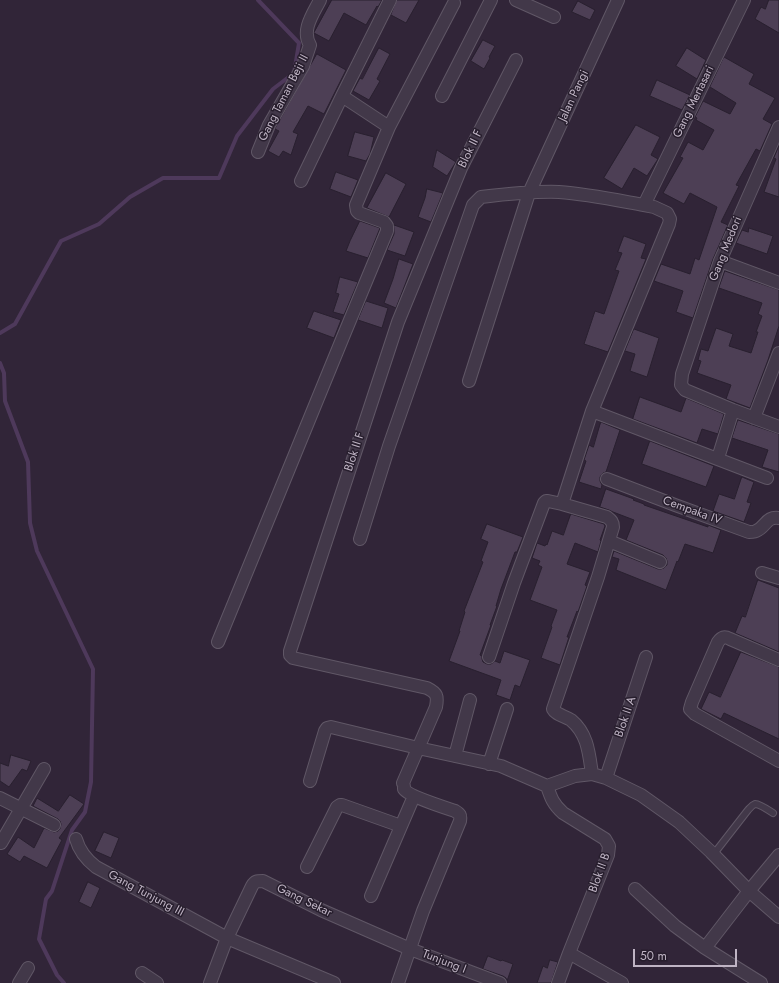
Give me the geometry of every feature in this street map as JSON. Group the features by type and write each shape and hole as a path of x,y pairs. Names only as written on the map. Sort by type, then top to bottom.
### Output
{"street":[{"name":"Gang Taman Beji II","path":"258,152 269,125 303,66 310,45 307,41 306,35 307,27 320,0"},
{"path":"301,181 390,0"},
{"path":"442,96 491,0"},
{"path":"516,0 554,17"},
{"name":"Jalan Pangi","path":"469,381 529,192 618,0"},
{"name":"Gang Mertasari","path":"644,205 744,0"},
{"path":"218,642 388,231 384,222 359,213 356,206 389,127 454,3"},
{"name":"Blok II F","path":"418,748 436,707 437,695 434,692 427,688 293,658 290,655 290,651 398,322 461,168 516,60"},
{"path":"342,96 389,127"},
{"name":"Gang Medori","path":"733,410 685,390 681,385 682,374 720,261 779,127"},
{"path":"360,539 389,446 474,205 481,197 529,192 558,192 654,207 667,213 670,219 592,411 562,504"},
{"path":"720,261 779,283"},
{"path":"754,418 779,352"},
{"path":"718,458 733,410 779,427"},
{"path":"592,411 767,478"},
{"name":"Cempaka IV","path":"607,479 750,532 756,532 768,521 777,518"},
{"path":"490,657 514,583 546,501 562,504 610,519 613,523 613,527 609,542 553,709 555,712 564,716 576,725 584,736 589,750 592,774"},
{"path":"609,542 660,562"},
{"path":"762,573 779,578"},
{"path":"779,660 722,637 718,642 690,709 695,714 779,761"},
{"name":"Blok II A","path":"606,778 646,657"},
{"path":"456,756 470,700"},
{"path":"489,764 507,709"},
{"path":"310,780 325,731 327,728 331,727 505,768 547,786 575,776 592,774 606,778 641,795 678,822 749,891 779,917"},
{"path":"398,983 423,911 461,817 460,814 455,811 414,796 404,789 404,783 418,748"},
{"path":"1,843 44,769"},
{"name":"Blok II B","path":"547,786 555,806 559,810 605,839 609,846 608,855 558,983"},
{"path":"371,896 414,796"},
{"path":"0,798 54,825"},
{"path":"307,867 338,806 342,805 400,826"},
{"name":"Gang Tunjung III","path":"76,839 78,846 96,867 227,938 334,983"},
{"path":"705,948 779,855"},
{"name":"Gang Sekar","path":"210,983 227,938 252,886 259,881 263,881 321,910 410,948"},
{"path":"635,889 675,926 705,948 761,983"},
{"name":"Tunjung I","path":"410,948 500,983"},
{"path":"569,953 622,983"},
{"path":"19,983 28,968"},
{"path":"142,973 157,983"}],"lane":[{"path":"713,855 753,805 759,805 773,813"}],"building":[{"path":"332,0 382,0 366,25 344,13 329,41 314,33"},
{"path":"397,0 419,0 406,23 391,15"},
{"path":"769,0 779,0 779,33 755,19 761,7 765,9"},
{"path":"578,1 595,10 590,20 572,12"},
{"path":"483,40 495,46 484,69 471,61"},
{"path":"379,48 390,54 377,79 380,81 369,100 353,91 360,78 362,79"},
{"path":"687,48 706,60 697,79 676,66"},
{"path":"317,54 346,70 324,114 308,106 293,132 298,134 291,155 283,151 279,157 268,151 279,131 275,129"},
{"path":"724,57 754,74 749,84 775,98 763,119 772,124 760,151 756,149 736,185 739,186 721,222 728,225 713,259 693,318 676,312 683,291 654,281 661,264 690,274 695,258 699,260 717,207 690,193 684,204 663,193 683,158 680,157 688,142 703,150 714,130 696,120 697,118 695,117 703,101 730,114 736,103 710,87"},
{"path":"657,80 690,95 682,110 650,96"},
{"path":"636,125 660,137 651,155 658,159 647,176 634,168 622,189 604,178"},
{"path":"355,132 374,137 370,154 366,161 348,156"},
{"path":"779,146 779,197 764,192"},
{"path":"437,150 456,162 447,176 433,167"},
{"path":"336,172 358,180 351,197 330,189"},
{"path":"386,173 406,184 389,217 367,208"},
{"path":"427,189 443,193 431,222 418,217"},
{"path":"360,221 380,228 368,258 346,251"},
{"path":"394,225 414,232 405,256 387,250 394,234"},
{"path":"749,228 773,236 767,254 736,243 742,230 748,232"},
{"path":"624,236 646,244 641,258 646,259 608,352 584,344 595,311 604,314 619,271 615,270 622,253 618,252"},
{"path":"399,259 413,264 396,308 384,303"},
{"path":"725,271 779,290 779,326 750,408 726,399 731,385 697,373 701,361 698,360 701,349 708,351 716,328 733,334 729,346 751,353 758,332 756,332 762,316 758,314 762,303 719,288"},
{"path":"340,277 358,282 344,315 333,312 339,294 336,293"},
{"path":"366,301 388,308 382,328 358,320"},
{"path":"314,311 341,320 334,338 307,328"},
{"path":"634,329 659,338 647,377 630,371 635,354 625,351"},
{"path":"640,397 681,412 686,398 724,414 718,434 702,429 697,443 633,419"},
{"path":"738,420 779,434 779,472 762,467 768,450 732,438"},
{"path":"601,422 620,430 606,472 600,477 602,485 601,489 579,482 586,461 584,460 589,445 593,447"},
{"path":"650,441 714,466 706,487 642,464"},
{"path":"742,477 754,482 747,502 751,503 744,522 713,511 719,494 734,499"},
{"path":"606,489 634,499 633,500 644,505 721,530 713,553 685,544 666,590 616,570 619,559 612,557 614,551 658,569 664,568 667,565 667,561 663,555 626,540 634,520 600,507"},
{"path":"571,514 604,524 605,526 598,552 575,543 567,564 590,572 578,612 577,611 567,637 569,637 560,665 541,658 557,610 530,600 542,567 538,565 540,561 532,558 537,543 545,546 546,544 547,545 552,531 563,535"},
{"path":"487,524 523,537 517,552 515,552 501,589 491,625 480,655 482,656 483,662 487,664 491,664 495,661 500,663 504,651 530,660 520,687 515,685 510,700 496,695 501,680 449,661 460,631 464,611 483,562 481,561 488,542 481,539"},
{"path":"758,580 779,588 779,652 735,633 742,616 745,617"},
{"path":"741,652 779,667 779,739 724,713 721,719 701,709 709,692 720,697"},
{"path":"11,755 31,761 27,771 22,769 9,787 0,781 0,763 8,766"},
{"path":"70,795 84,804 59,838 62,840 47,868 24,856 20,862 7,854 18,837 34,848 44,828 54,832 60,829 61,824 58,819 33,806 37,798 58,811"},
{"path":"104,832 119,838 111,858 95,851"},
{"path":"88,882 100,888 91,908 79,902"},
{"path":"488,956 513,964 507,981 503,976 483,969"},
{"path":"550,960 558,962 551,983 537,983 543,966 547,968"}],"waterway":[{"path":"0,333 15,324 61,241 99,224 130,197 163,178 219,178 237,136 273,89 294,73 299,43 258,0"},
{"path":"0,363 4,373 5,401 28,462 30,523 37,551 93,669 91,782 85,812 72,830 52,891 46,899 39,939 57,975 64,983"}]}
